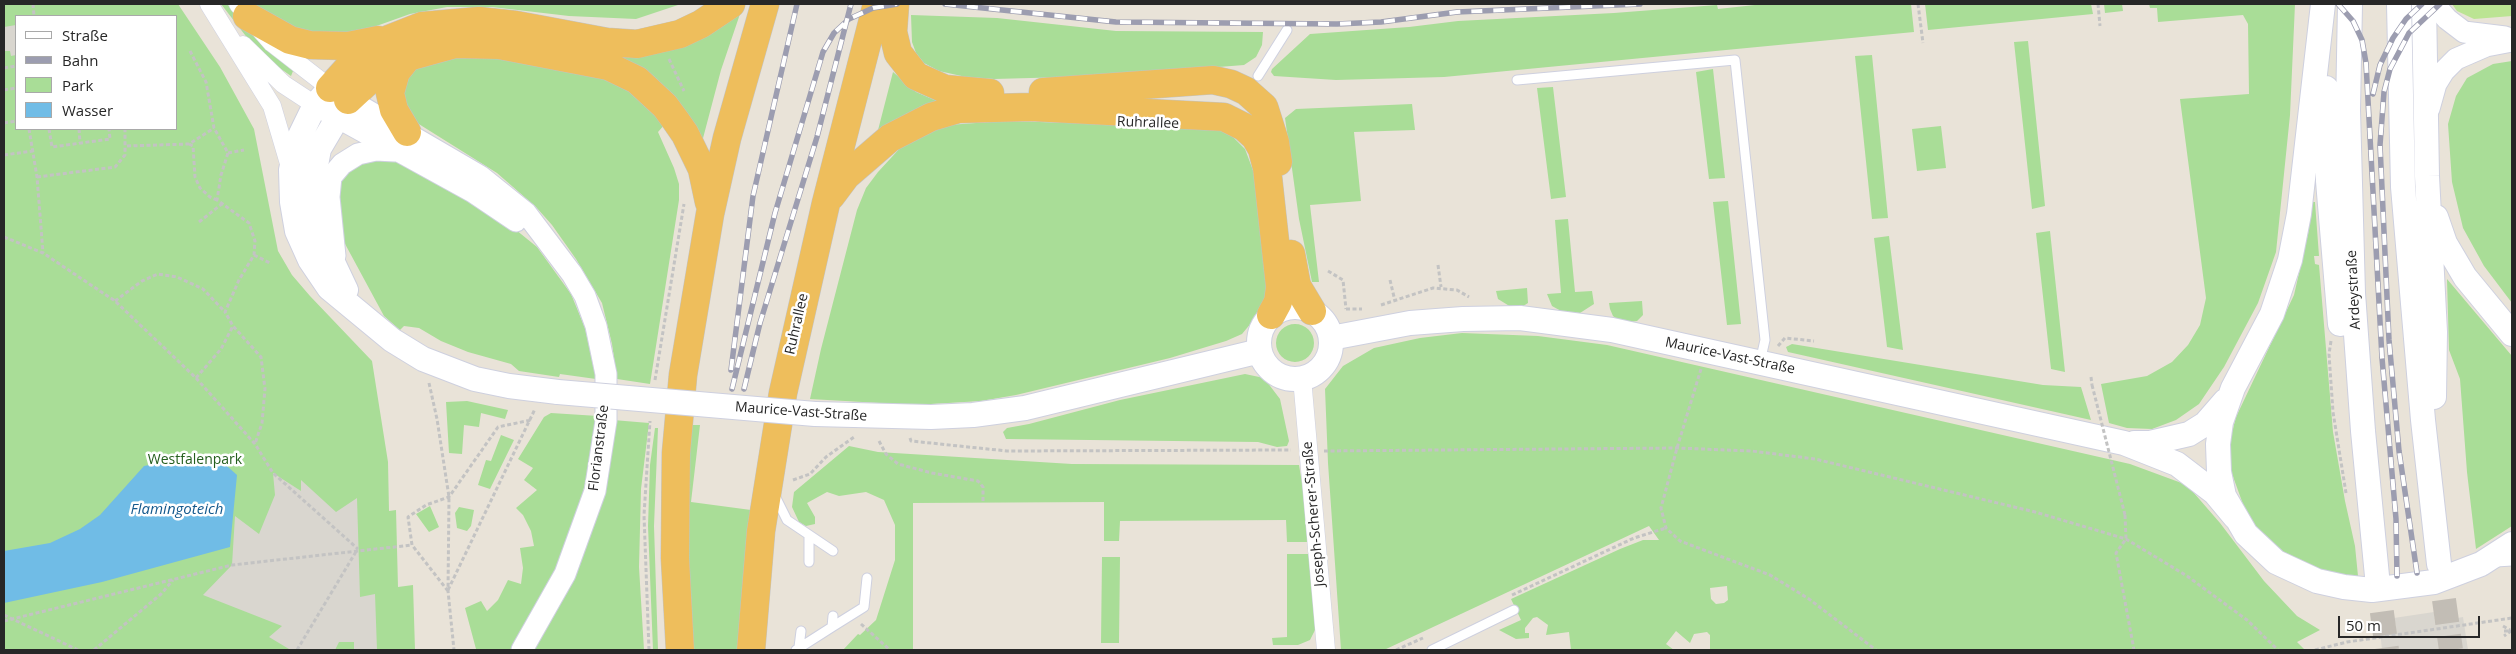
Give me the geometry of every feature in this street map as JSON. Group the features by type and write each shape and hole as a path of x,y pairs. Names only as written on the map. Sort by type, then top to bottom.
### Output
{"highway":[{"path":"332,103 377,73 422,26 479,22 516,25 607,42 637,44 680,34 701,24 731,4"},
{"path":"680,650 674,558 676,453 683,375 710,214 727,138 765,4"},
{"name":"Ruhrallee","path":"751,650 755,589 780,480 794,336 877,4"},
{"path":"895,4 893,32 898,53 916,76 945,90 963,93 1037,92 1214,80 1231,84 1246,91 1264,107 1269,119 1275,142 1297,286 1312,311"},
{"path":"237,16 290,40 310,45 399,48 455,44 499,44 608,66 637,80 664,106 685,134 704,175 710,214"},
{"path":"399,48 396,72 390,93 402,142"},
{"path":"826,203 846,176 890,138 931,117 958,110 1031,107 1224,117 1244,127 1256,136 1267,168 1280,287 1278,302 1271,315"}],"main road":[{"path":"2124,443 2150,443 2189,434 2206,424 2218,411 2233,388 2272,314 2290,260 2299,214 2324,4"},
{"path":"2324,4 2328,181 2338,315 2362,431"},
{"name":"Ardeystraße","path":"2350,4 2348,110 2353,293 2362,431 2378,576"},
{"path":"2399,4 2403,187 2439,564"},
{"path":"2424,4 2427,176 2435,332 2433,509"},
{"name":"Maurice-Vast-Straße","path":"332,103 297,142 291,170 292,202 297,231 310,260 329,288 392,340 423,359 445,369 509,386 558,392 815,414 931,417 973,415 1025,408 1260,351"},
{"name":"Maurice-Vast-Straße","path":"332,103 319,149 314,176 314,206 322,239 337,273 358,310"},
{"path":"2427,176 2432,206 2445,243 2465,278 2512,334"},
{"path":"1297,307 1312,311 1325,323 1331,338 1331,349 1323,366 1310,376 1302,378 1288,378 1272,371 1260,351 1259,336 1263,326 1271,315 1288,308 1297,307"},
{"name":"Maurice-Vast-Straße","path":"1331,338 1410,323 1520,318 1612,330 2124,443"},
{"path":"2233,388 2221,422 2218,444 2219,472 2224,496 2235,518"},
{"path":"2124,443 2177,464 2215,493 2246,534 2276,562 2317,580 2344,587 2372,590 2434,582 2481,564 2512,544"}],"street":[{"path":"209,4 237,16 272,44 332,103"},
{"path":"2434,4 2447,19 2464,32 2512,40"},
{"path":"237,16 282,84 332,103"},
{"path":"237,16 272,106 291,170"},
{"path":"2426,120 2436,84 2444,71 2456,59 2478,49 2512,40"},
{"name":"Florianstraße","path":"332,103 402,142 480,176 526,213 572,274 585,296 596,326 606,374 606,420 595,490 578,543 565,574 522,650"},
{"path":"337,273 329,197 332,177 342,164 358,154 402,142"},
{"name":"Joseph-Scherer-Straße","path":"1302,378 1326,650"}],"lane":[{"path":"1258,76 1287,30"},
{"path":"1516,80 1735,60 1765,340 1760,362"},
{"path":"780,480 787,520 833,551"},
{"path":"809,536 809,562"},
{"path":"2481,564 2512,561"},
{"path":"798,649 864,608 867,578"},
{"path":"1432,650 1514,610"},
{"path":"832,627 833,616"},
{"path":"798,649 801,631"}],"path":[{"path":"1918,4 1923,43"},
{"path":"2098,4 2100,26"},
{"path":"190,51 206,82 214,128 228,153 221,175 217,200"},
{"path":"665,51 688,100"},
{"path":"127,146 189,144 214,128"},
{"path":"29,130 37,177 43,253"},
{"path":"49,130 52,147 110,140 108,130"},
{"path":"79,130 80,143"},
{"path":"37,177 115,167 125,155 127,146 125,130"},
{"path":"189,144 193,146 195,178 200,188 210,197 223,203 249,223 254,241 254,255 239,280 225,312"},
{"path":"228,153 244,150"},
{"path":"4,155 33,151"},
{"path":"199,222 223,203"},
{"path":"4,237 43,253 115,301 196,378 255,444 273,473 358,549"},
{"path":"254,255 270,263"},
{"path":"1438,265 1441,287"},
{"path":"1328,271 1342,280 1346,317"},
{"path":"115,301 142,281 158,274 177,277 203,288 261,357 265,388 262,423 255,444"},
{"path":"1390,280 1395,301"},
{"path":"1379,306 1441,287 1457,290 1470,297 1471,306"},
{"path":"1346,309 1372,309"},
{"path":"196,378 221,349 233,326"},
{"path":"1707,351 1677,448 1661,508 1666,528 1680,541 1744,563 1770,575 1809,599 1876,650"},
{"path":"2091,377 2125,515 2126,539 2116,553 2134,650"},
{"path":"429,384 437,419 449,498 448,591 454,650"},
{"path":"448,591 536,407"},
{"path":"448,591 412,545 408,517 426,505 449,498 498,428 531,420"},
{"path":"780,480 810,474 826,457 854,437"},
{"path":"879,441 886,454 898,464 932,473 978,481 983,487 983,503"},
{"path":"911,441 1006,451 1677,448 1752,451 1815,459 2035,512 2126,539 2202,586 2247,620 2278,650"},
{"path":"1509,597 1634,538 1666,528"},
{"path":"4,621 232,565 358,549 412,545"},
{"path":"297,650 358,549"},
{"path":"94,650 161,594 173,580"},
{"path":"4,615 78,650"},
{"path":"851,615 890,650"},
{"path":"2315,650 2347,642 2512,618"},
{"path":"2503,626 2510,630"},
{"path":"2504,631 2510,630"},
{"path":"2504,636 2510,630"},
{"path":"1396,650 1426,637"}],"green space":[{"name":"Westfalenpark","path":"4,4 178,4 220,67 254,129 278,251 292,275 372,361 388,462 389,511 396,510 398,587 413,585 415,650 4,650"},
{"path":"221,4 227,4 256,39 293,71 291,76 274,64 252,44"},
{"path":"253,4 681,4 636,19 569,16 492,7 447,7 410,14 368,29 326,35 299,31"},
{"path":"1764,4 1911,4 1914,32 1444,77 1336,80 1274,76 1271,72 1310,34 1409,27 1458,21 1614,13 1717,5 1718,9"},
{"path":"1925,4 2091,4 2093,14 1928,30"},
{"path":"2104,4 2122,4 2123,11 2105,13"},
{"path":"2149,4 2295,4 2290,115 2276,252 2258,303 2224,367 2199,404 2176,420 2152,429 2127,428 2109,423 2101,384 2147,376 2172,362 2188,345 2200,325 2206,298 2180,99 2249,94 2248,24 2243,15 2158,22 2157,8 2150,8"},
{"path":"2452,4 2512,4 2512,16 2474,19 2457,11"},
{"path":"738,8 741,11 721,70 702,142 698,140 688,117 674,98 652,76 632,64 594,53 514,39 468,35 427,42 393,55 369,70 364,67 398,46 436,36 460,33 519,35 608,51 647,49 695,35"},
{"path":"911,15 997,18 1116,31 1263,32 1262,45 1256,57 1244,65 1104,76 994,79 966,77 939,71 924,63 916,53 912,42"},
{"path":"2028,41 2045,206 2032,209 2014,42"},
{"path":"472,53 614,77 665,124 658,132 679,184 679,200 650,384 617,379 612,344 602,303 576,259 552,225 536,207 497,173 414,121 402,108 407,70"},
{"path":"1872,55 1888,218 1872,219 1855,56"},
{"path":"2512,61 2512,303 2484,266 2463,228 2452,182 2448,124 2456,96 2467,78 2493,64"},
{"path":"1713,69 1725,178 1709,179 1696,72"},
{"path":"893,72 916,92 939,102 877,134"},
{"path":"1553,87 1566,197 1551,199 1537,88"},
{"path":"1412,104 1415,130 1354,132 1361,201 1310,205 1319,282 1312,282 1299,219 1285,118 1296,109"},
{"path":"1004,121 1215,127 1232,136 1245,149 1260,189 1267,255 1266,305 1242,334 1226,341 1170,358 1016,395 981,401 915,405 810,399 857,210 866,188 902,146 918,136 948,125"},
{"path":"1941,126 1946,168 1917,171 1912,129"},
{"path":"372,158 400,162 505,221 537,247 571,294 585,328 596,379 560,374 559,377 519,371 511,364 468,352 441,341 419,328 404,326 400,330 384,316 344,242 336,188 348,169"},
{"path":"1728,201 1741,324 1727,325 1713,202"},
{"path":"2313,202 2315,202 2319,256 2314,256 2315,264 2319,265 2333,432 2355,546 2358,576 2335,575 2314,569 2293,560 2278,549 2248,518 2231,471 2230,440 2236,417 2294,295 2308,234"},
{"path":"1568,219 1575,292 1592,291 1594,304 1580,313 1561,311 1552,306 1547,294 1561,293 1555,220"},
{"path":"2050,231 2065,372 2051,369 2036,233"},
{"path":"1889,236 1903,350 1887,347 1874,238"},
{"path":"2447,279 2512,356 2512,526 2476,549 2467,472 2460,379 2449,350"},
{"path":"1527,288 1528,303 1520,308 1511,307 1498,299 1496,291"},
{"path":"1642,301 1643,315 1637,321 1630,322 1621,322 1613,316 1609,303"},
{"path":"1295,324 1309,329 1314,343 1309,357 1295,362 1281,357 1276,343 1281,329"},
{"path":"1462,333 1538,336 1607,345 2130,464 2187,485 2220,523 2264,581 2297,616 2320,630 2297,642 2305,650 1710,650 1710,635 1707,632 1694,634 1690,643 1676,631 1666,644 1674,650 1571,650 1569,632 1546,635 1548,625 1537,617 1533,618 1525,628 1525,633 1529,633 1529,638 1516,639 1499,630 1521,620 1511,599 1620,549 1643,540 1659,540 1649,526 1384,650 1341,650 1328,463 1325,389 1343,366 1374,348 1420,338","holes":["1727,586 1728,600 1724,603 1716,604 1711,599 1710,588"]},
{"path":"1792,344 2043,385 2081,387 2091,420 1788,352 1786,347"},
{"path":"1245,374 1264,378 1280,399 1289,441 1287,446 1277,447 1258,442 1006,439 1003,432 1007,428 1120,400"},
{"path":"467,401 508,410 505,419 481,413 479,427 464,425 462,454 449,453 446,402"},
{"path":"551,413 598,416 591,459 578,513 563,555 511,650 472,650 476,649 465,608 481,601 487,611 498,600 508,580 521,584 523,568 520,548 534,546 531,531 523,515 516,508 537,490 524,480 533,468 518,459 544,417"},
{"path":"613,420 649,423 641,489 639,567 644,650 534,650 569,584"},
{"path":"692,425 700,425 691,502 751,510 739,650 691,650 688,605 688,468"},
{"path":"655,428 658,428 654,526 658,650 653,650 648,526 650,465"},
{"path":"501,435 514,440 490,489 478,485 486,460 491,461"},
{"path":"849,446 878,452 1072,464 1299,465 1306,507 1309,542 1287,542 1286,520 1120,521 1119,541 1104,541 1104,502 913,503 913,650 843,650 858,634 860,635 876,620 895,560 895,525 884,500 866,492 839,496 827,492 807,503 815,517 815,524 806,526 799,522 792,507 794,492"},
{"path":"430,506 439,527 429,532 416,514"},
{"path":"459,507 474,510 471,526 467,531 457,528 455,513"},
{"path":"1287,554 1310,554 1316,628 1310,640 1298,645 1273,645 1272,638 1287,637"},
{"path":"1102,557 1120,557 1119,643 1101,643"}],"shaded area":[{"path":"15,25 15,55 11,56 10,51 4,51 4,27"},
{"path":"273,473 301,491 301,480 336,512 357,498 360,597 375,594 377,650 354,650 354,642 339,642 335,650 288,650 269,637 282,626 203,595 232,565 235,516 259,534 275,495"},
{"path":"2434,612 2435,622 2463,617 2468,650 2382,650 2380,630 2396,627 2394,618"}],"water":[{"name":"Flamingoteich","path":"190,457 219,459 237,475 230,547 102,582 4,603 4,551 50,543 80,529 100,515 144,466"}],"tunnel":[{"path":"2439,564 2451,650"},
{"path":"2377,576 2387,650"}],"railway":[{"path":"731,370 753,196 797,4"},
{"path":"744,389 760,323 817,137 851,4"},
{"path":"732,389 775,213 823,52 834,33 849,19 873,8 897,4"},
{"path":"945,4 1116,22 1337,24 1381,22 1457,12 1640,4"},
{"path":"2338,4 2353,21 2362,40 2366,63 2382,358 2396,519 2397,576"},
{"path":"2373,94 2380,65 2393,38 2406,19 2422,4"},
{"path":"2417,573 2399,451 2389,340 2380,145 2384,92 2390,69 2409,33 2440,4"}]}
